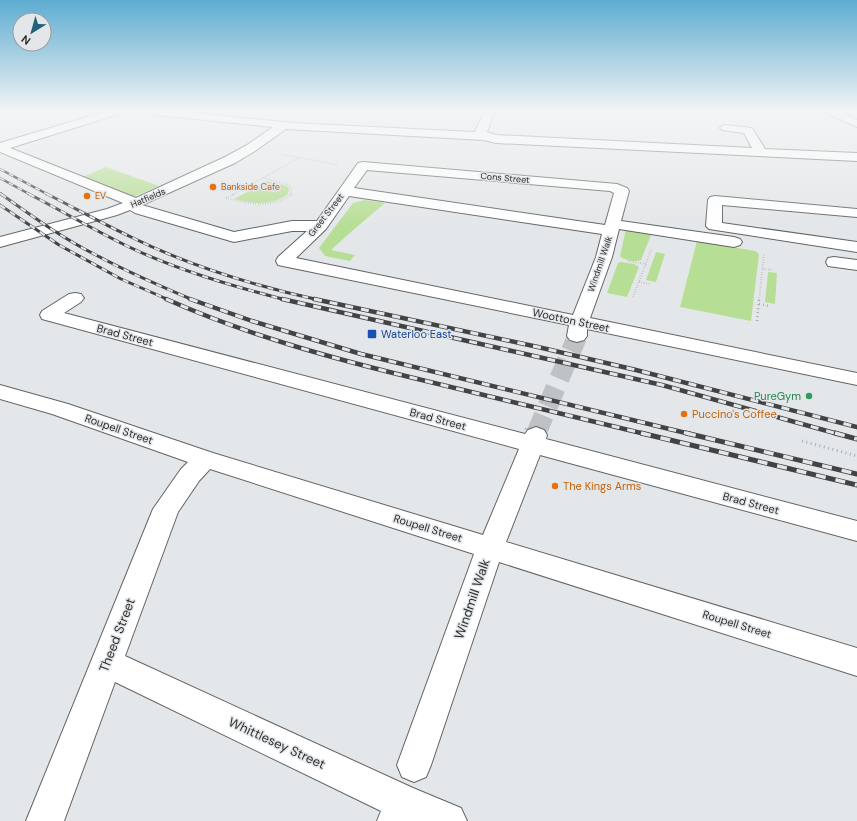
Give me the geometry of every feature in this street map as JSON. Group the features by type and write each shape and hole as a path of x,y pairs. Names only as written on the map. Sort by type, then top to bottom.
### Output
{"street":[{"path":"14,150 133,204 140,210 234,237 266,229 292,226 320,226"},
{"name":"Hatfields","path":"0,242 112,212 196,176 246,150"},
{"path":"727,150 857,157"},
{"name":"Greet Street","path":"284,261 320,226 362,168"},
{"name":"Cons Street","path":"362,168 612,187 622,191"},
{"path":"345,191 612,227 658,230 768,248"},
{"name":"Windmill Walk","path":"578,330 604,257 622,191"},
{"path":"857,213 716,200 714,226 857,247"},
{"name":"Wootton Street","path":"284,261 578,330 857,379"},
{"path":"834,262 857,265"},
{"name":"Brad Street","path":"75,298 49,315 184,346 534,440 857,531"},
{"name":"Roupell Street","path":"0,392 60,409 205,459 857,662"},
{"name":"Windmill Walk","path":"414,765 490,548 534,440"},
{"name":"Theed Street","path":"45,821 166,509 190,475 205,459"},
{"name":"Whittlesey Street","path":"107,663 399,812 448,821"}],"path":[{"path":"261,150 362,168"},
{"path":"264,178 288,185 292,188 292,194 276,202 260,205 245,204 226,198 299,158"},
{"path":"633,297 658,230"},
{"path":"757,321 763,268 768,248"},
{"path":"763,268 772,270"},
{"path":"639,282 650,284"},
{"path":"759,304 769,306"},
{"path":"802,441 857,456"}],"green space":[{"path":"106,167 159,186 128,199 80,178"},
{"path":"268,181 287,186 289,189 288,194 275,201 262,203 234,199"},
{"path":"365,200 385,203 331,250 355,255 350,261 325,256 319,248 353,203"},
{"path":"626,229 651,235 641,260 630,261 620,256"},
{"path":"697,241 755,251 759,254 751,321 680,307"},
{"path":"656,252 665,254 656,282 646,280"},
{"path":"618,263 634,264 639,267 627,297 607,293"},
{"path":"768,272 777,273 775,304 765,302"}],"tunnel":[{"path":"536,434 577,337"}],"railway":[{"path":"0,169 49,195"},
{"path":"0,178 31,195"},
{"path":"1,194 47,226 83,248 132,273 193,300"},
{"path":"29,194 102,234 165,263 205,277 284,299"},
{"path":"47,194 120,232 176,257 247,282 319,300"},
{"path":"0,205 59,245 121,279 169,300"},
{"path":"166,299 262,336 327,356 645,434"},
{"path":"190,299 252,321 361,354 690,434"},
{"path":"284,299 662,385 838,434"},
{"path":"314,299 538,347 636,370 857,427"},
{"path":"641,433 857,485"},
{"path":"686,433 857,474"},
{"path":"835,433 857,439"}],"place":[{"name":"Bankside Cafe","path":"213,187"},
{"name":"EV","path":"87,196"},
{"name":"Waterloo East","path":"372,334"},
{"name":"PureGym","path":"809,396"},
{"name":"Puccino's Coffee","path":"684,414"},
{"name":"The Kings Arms","path":"555,486"}]}
